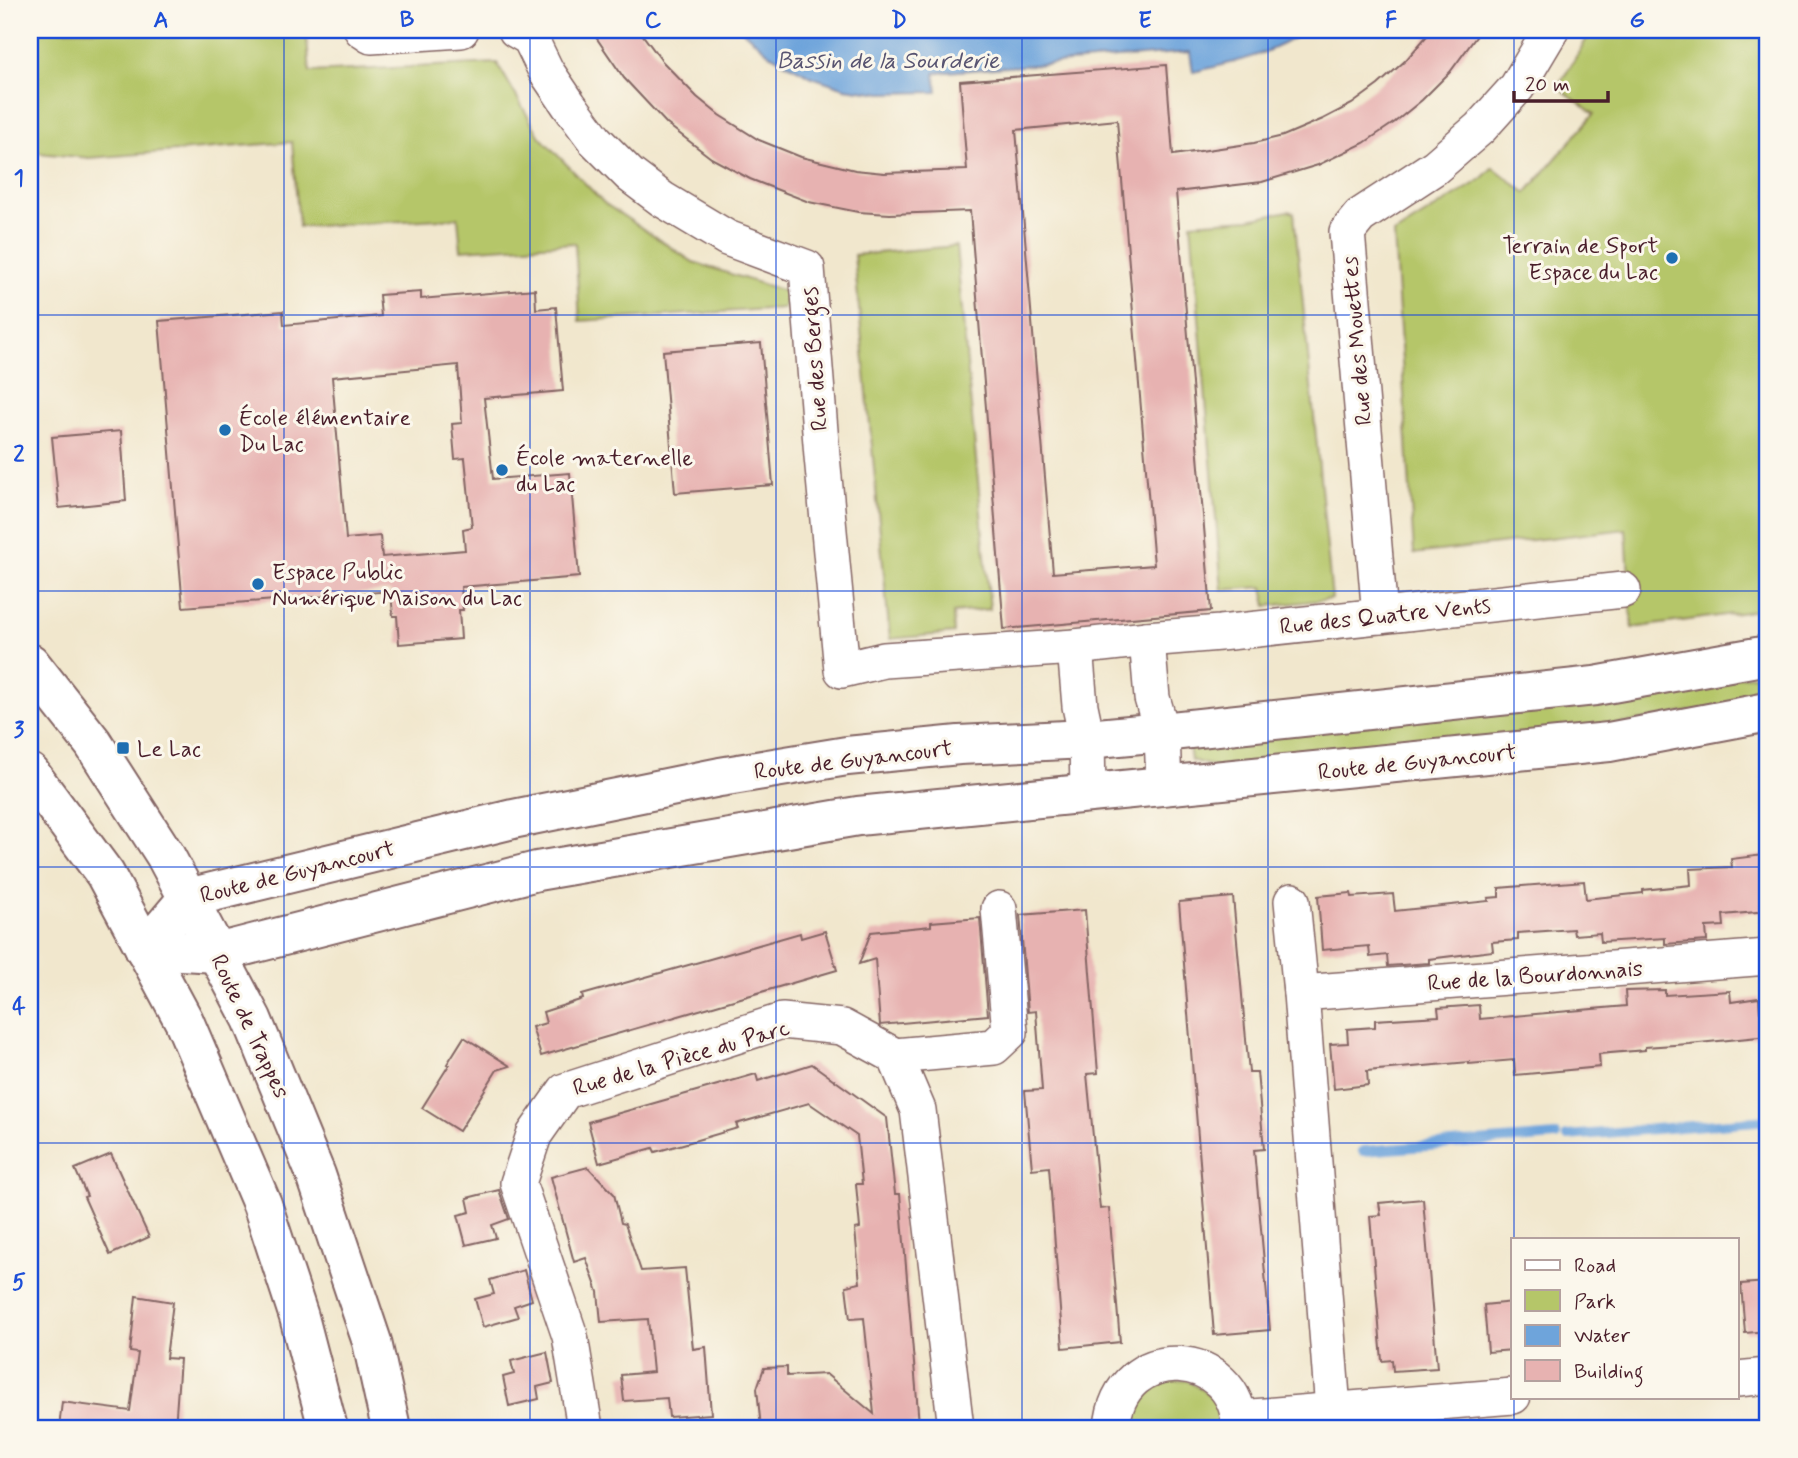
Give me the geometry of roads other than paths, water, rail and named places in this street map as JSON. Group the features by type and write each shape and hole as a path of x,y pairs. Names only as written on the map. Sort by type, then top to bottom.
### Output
{"main road":[{"name":"Route de Guyancourt","path":"145,950 188,898 513,819 720,776 847,756 959,745 1087,739 1162,732 1595,686 1768,656"},
{"name":"Route de Trappes","path":"30,663 93,743 165,855 252,1019 316,1175 372,1342 391,1428"},
{"name":"Route de Guyancourt","path":"145,950 217,953 537,871 858,816 1609,741 1768,712"},
{"path":"30,773 105,874 184,1021 262,1204 299,1317 328,1428"}],"street":[{"path":"362,30 371,36 461,30"},
{"name":"Rue des Berges","path":"516,30 530,38 546,71 569,106 595,140 630,175 662,199 727,237 807,268 842,670"},
{"name":"Rue des Mouettes","path":"1380,615 1347,232 1360,216 1435,167 1480,128 1517,87 1551,30"},
{"name":"Rue des Quatre Vents","path":"842,670 884,660 1075,648 1623,590"},
{"path":"1147,639 1152,698 1162,732 1164,787"},
{"path":"1075,648 1080,706 1087,739 1088,793"},
{"path":"1292,901 1333,1410"},
{"path":"956,1428 918,1110 895,1056 994,1047 1010,1031 999,909"},
{"name":"Rue de la Bourdonnais","path":"1301,993 1768,957"},
{"name":"Rue de la Pièce du Parc","path":"585,1428 570,1336 518,1183 534,1135 565,1091 782,1021 842,1027 895,1056"},
{"path":"1112,1428 1113,1412 1121,1394 1135,1378 1151,1368 1170,1363 1189,1365 1207,1372 1223,1384 1233,1399 1239,1423 1333,1410 1511,1396"},
{"path":"1738,1379 1768,1377"}],"water":[{"name":"Bassin de la Sourderie","path":"742,30 1306,30 1266,51 1193,72 1190,52 935,73 937,92 882,93 845,88 812,77 771,55"}],"waterway":[{"path":"1567,1136 1768,1120"},
{"path":"1363,1151 1556,1136"}],"place":[{"name":"Terrain de Sport Espace du Lac","path":"1672,258"},
{"name":"École élémentaire Du Lac","path":"225,430"},
{"name":"École maternelle du Lac","path":"502,470"},
{"name":"Espace Public Numérique Maison du Lac","path":"258,584"},
{"name":"Le Lac","path":"123,748"}]}
